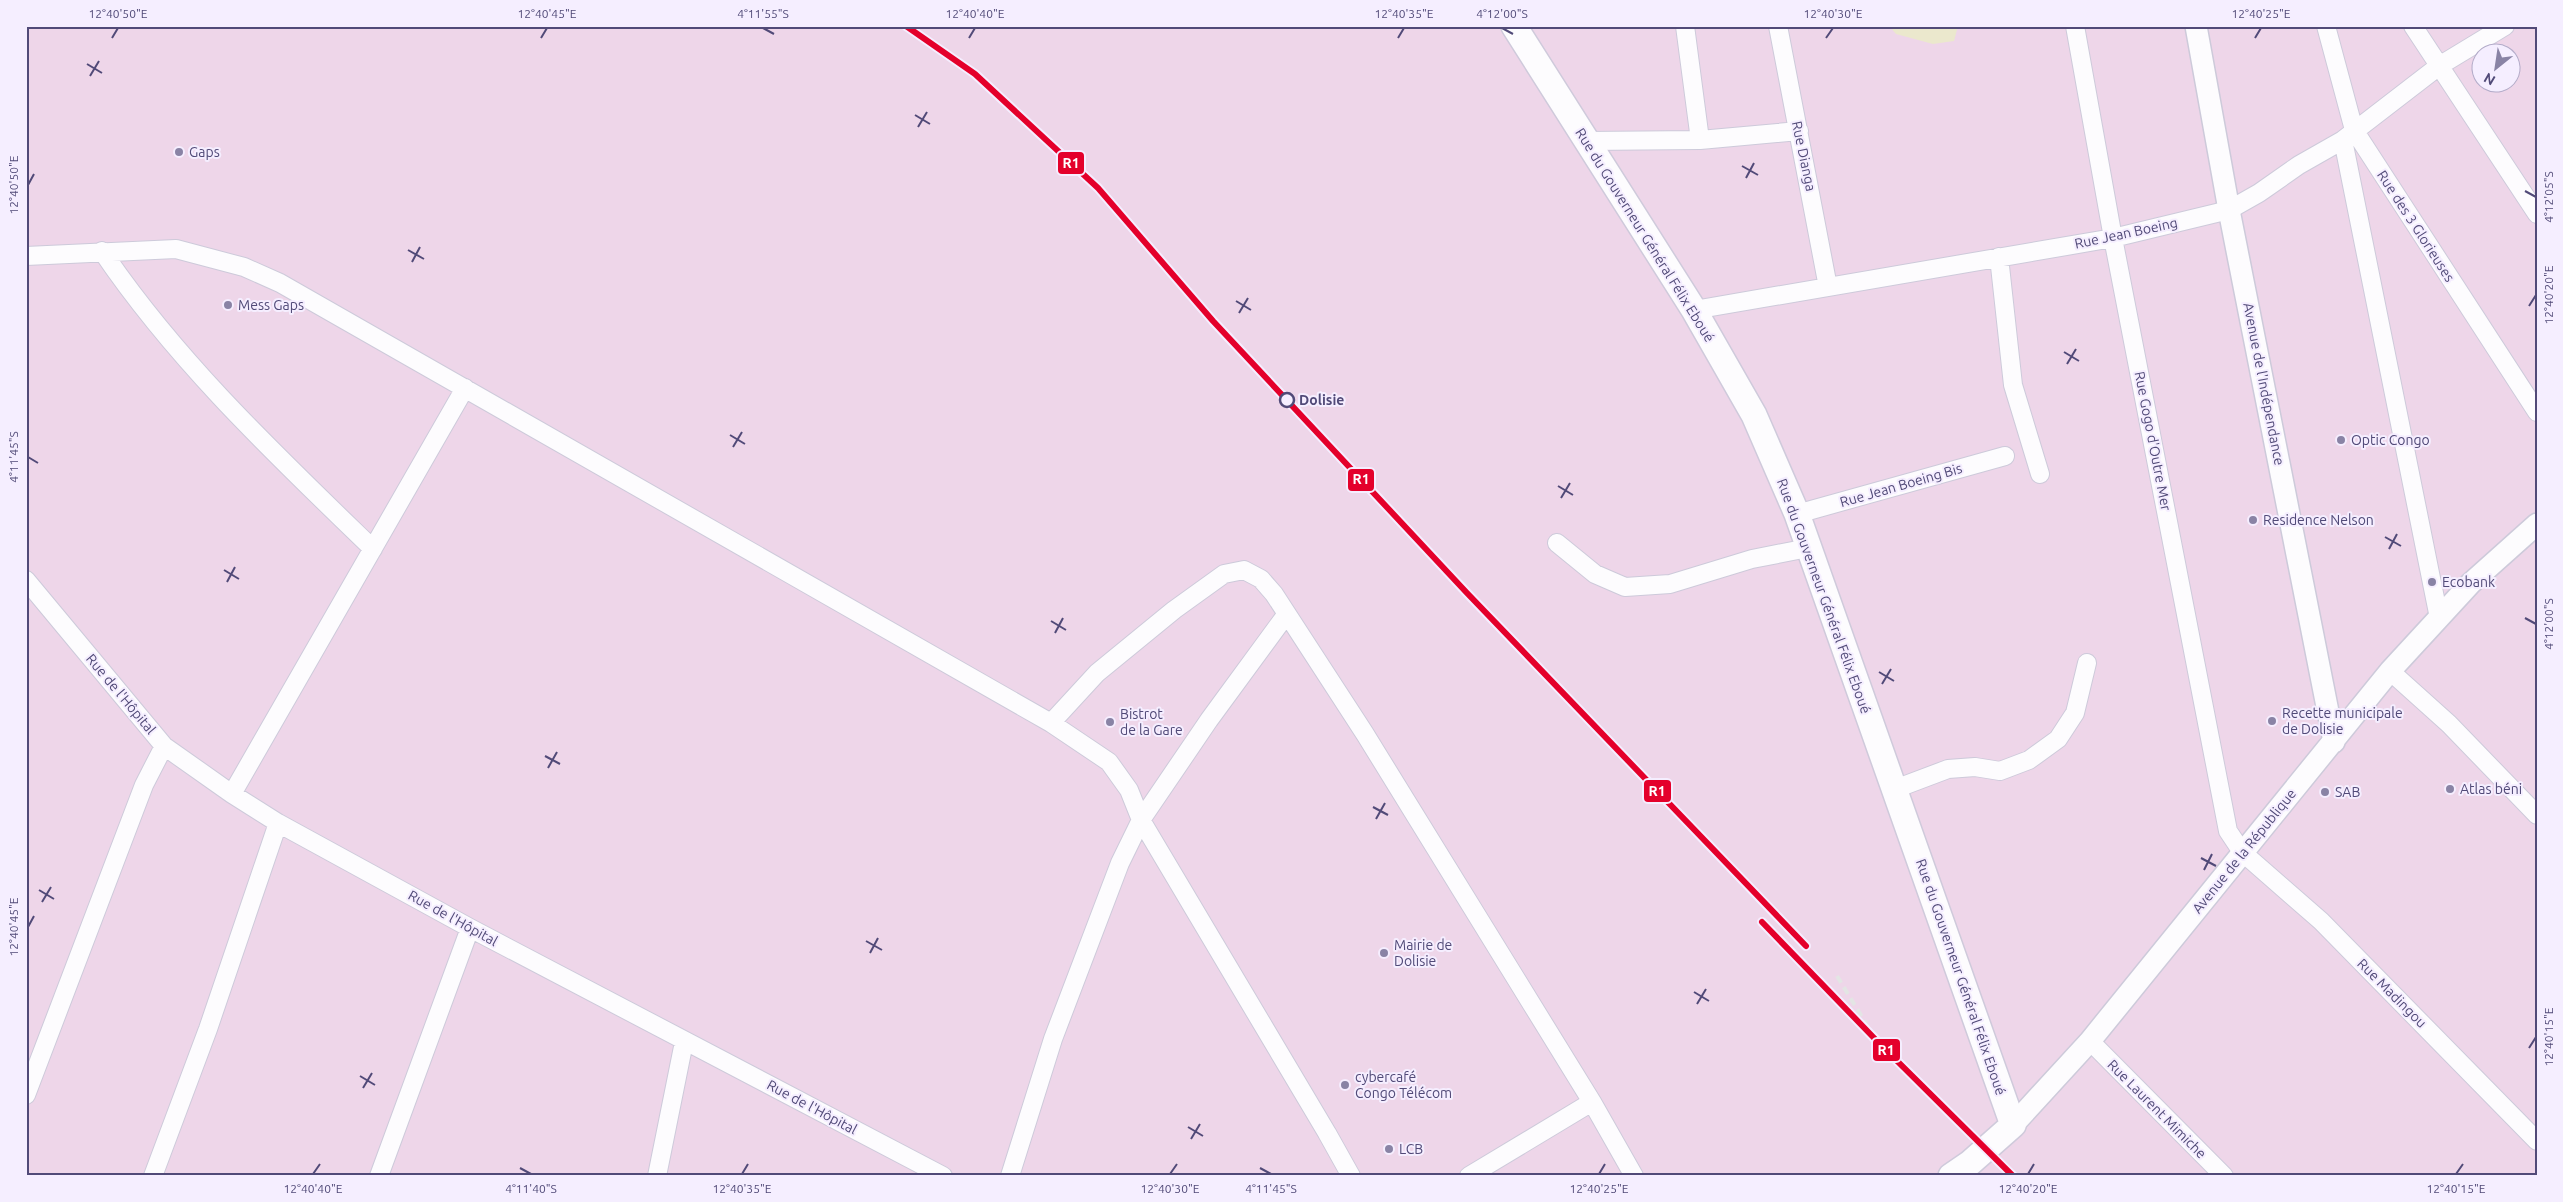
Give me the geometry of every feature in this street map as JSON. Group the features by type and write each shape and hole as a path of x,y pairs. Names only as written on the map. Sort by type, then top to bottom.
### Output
{"main road":[{"name":"Rue du Gouverneur Général Félix Eboué","path":"1520,31 1586,141 1694,310 1754,415 1797,514 2013,1125"},
{"name":"Avenue de la République","path":"1966,1171 2013,1125"}],"street":[{"path":"1685,26 1700,140"},
{"name":"Rue Dianga","path":"1778,26 1828,287"},
{"name":"Rue Gogo d'Outre Mer","path":"2076,26 2114,238 2228,831 2242,852"},
{"name":"Avenue de l'Indépendance","path":"2196,26 2229,210 2334,742"},
{"name":"Rue des 3 Glorieuses","path":"2326,26 2348,135 2537,412"},
{"path":"2413,26 2537,214"},
{"name":"Rue Jean Boeing","path":"1694,310 2114,238 2229,210 2259,193 2299,165 2348,135 2439,66 2505,26"},
{"path":"1586,141 1700,140 1799,131"},
{"path":"2348,135 2439,618"},
{"path":"26,256 176,249 244,266 326,308 724,534 1052,723 1109,762 1129,790 1141,820 1327,1133 1350,1176"},
{"path":"102,251 130,292 221,397 373,549"},
{"path":"1999,257 2013,385 2040,474"},
{"path":"232,794 465,388"},
{"name":"Rue Jean Boeing Bis","path":"1797,514 2005,456"},
{"name":"Avenue de la République","path":"2013,1125 2090,1042 2390,671 2471,583 2537,524"},
{"path":"1557,543 1595,574 1625,587 1670,584 1752,559 1808,548"},
{"path":"1052,723 1097,672 1174,610 1224,574 1244,570 1261,579 1274,594 1365,734 1592,1102 1634,1176"},
{"name":"Rue de l'Hôpital","path":"26,580 164,746 232,794 278,823 470,928 684,1042 943,1176"},
{"path":"1010,1176 1053,1039 1120,863 1141,820 1208,720 1286,615"},
{"path":"1895,789 1948,769 1975,767 2000,771 2029,760 2058,738 2075,713 2087,663"},
{"path":"2390,671 2449,724 2537,815"},
{"path":"26,1095 144,785 164,746"},
{"path":"153,1176 208,1029 278,823"},
{"name":"Rue Madingou","path":"2242,852 2320,921 2537,1141"},
{"path":"379,1176 470,928"},
{"path":"657,1176 684,1042"},
{"name":"Rue Laurent Mimiche","path":"2090,1042 2224,1176"},
{"path":"1469,1176 1592,1102"}],"shaded area":[{"path":"26,26 2537,26 2537,1176 26,1176"},
{"path":"1889,26 1958,26 1954,41 1933,44 1896,34"}],"railway":[{"path":"1152,252 1467,593 1806,946"},
{"path":"1837,976 1876,1040"}],"transit line":[{"name":"R1","path":"906,26 975,74 1098,188 1213,321 1467,593 1806,946"},
{"name":"R1","path":"1762,922 1876,1040 2013,1176"}],"place":[{"name":"Gaps","path":"179,152"},
{"name":"Mess Gaps","path":"228,305"},
{"name":"Dolisie","path":"1287,400"},
{"name":"Optic Congo","path":"2341,440"},
{"name":"Residence Nelson","path":"2253,520"},
{"name":"Ecobank","path":"2432,582"},
{"name":"Recette municipale de Dolisie","path":"2272,721"},
{"name":"Bistrot de la Gare","path":"1110,722"},
{"name":"Atlas béni","path":"2450,789"},
{"name":"SAB","path":"2325,792"},
{"name":"Mairie de Dolisie","path":"1384,953"},
{"name":"cybercafé Congo Télécom","path":"1345,1085"},
{"name":"LCB","path":"1389,1149"}]}
